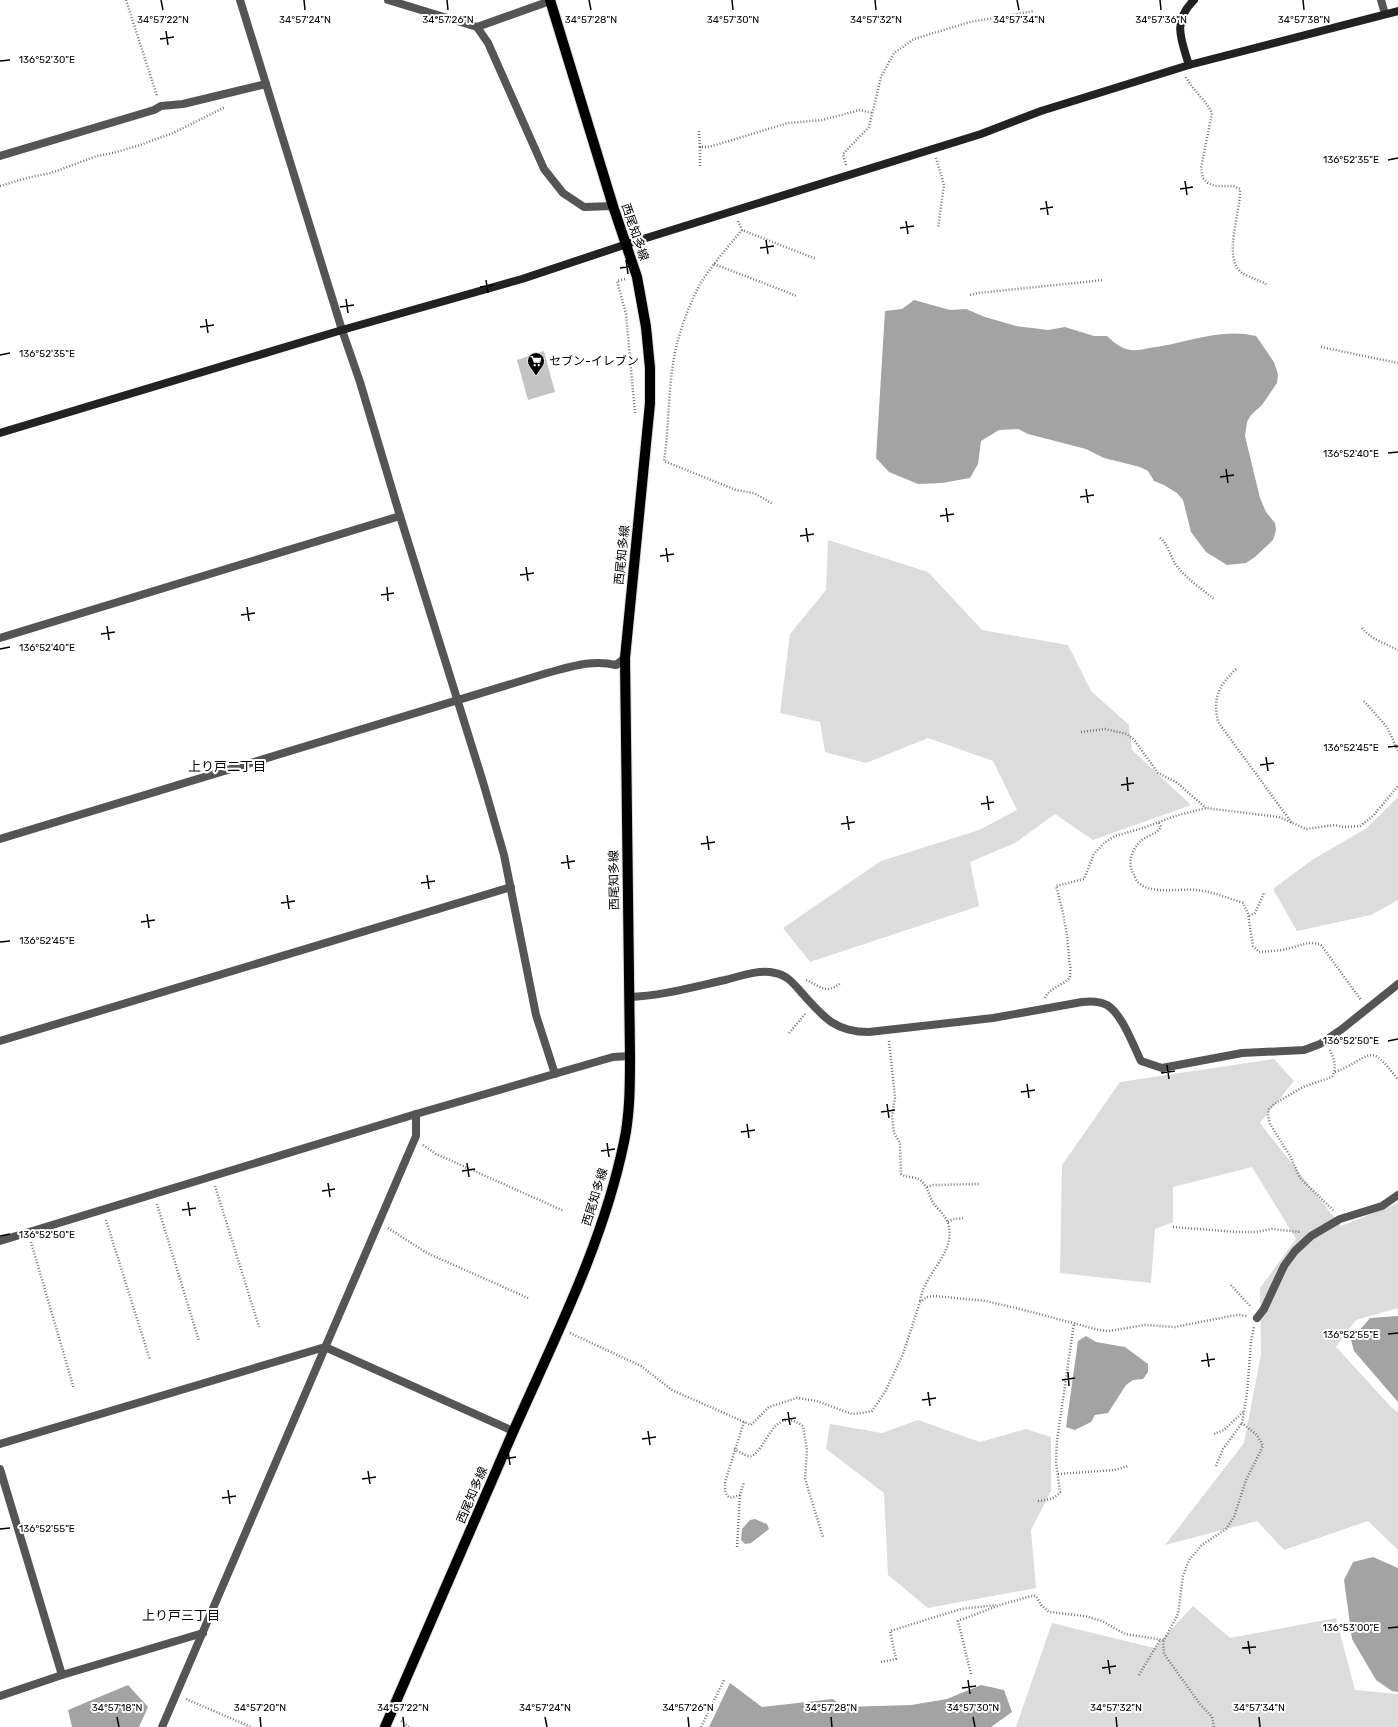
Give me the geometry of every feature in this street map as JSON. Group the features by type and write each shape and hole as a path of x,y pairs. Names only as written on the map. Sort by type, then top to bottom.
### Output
{"main road":[{"name":"西尾知多線","path":"385,1727 513,1431 560,1329 606,1213 625,1140 630,1092 625,658 650,403 650,368 646,327 637,277 627,244 612,206 550,1"}],"street":[{"path":"240,0 342,330 356,369 502,848 536,1015 555,1074"},
{"path":"388,0 477,27 550,1"},
{"path":"1186,66 1179,27 1182,15 1194,0"},
{"path":"1380,0 1385,14"},
{"path":"0,433 342,330 522,279 627,244 981,134 1041,111 1186,66 1398,11"},
{"path":"477,27 488,44 544,169 563,193 584,207 612,206"},
{"path":"0,156 154,110 161,106 183,104 266,84"},
{"path":"0,638 400,516"},
{"path":"0,839 582,664 604,662 616,665 625,658"},
{"path":"0,1041 511,887"},
{"path":"629,997 650,995 766,971 784,975 794,983 818,1012 839,1028 855,1032 887,1030 993,1018 1094,1001 1106,1005 1117,1014 1141,1061 1162,1068 1242,1053 1304,1050 1324,1041 1398,984"},
{"path":"0,1241 416,1114 613,1057 630,1056"},
{"path":"162,1727 416,1136 416,1114"},
{"path":"1258,1317 1264,1309 1284,1266 1295,1251 1311,1236 1340,1219 1382,1206 1398,1195"},
{"path":"0,1444 325,1347 513,1431"},
{"path":"0,1469 62,1675"},
{"path":"0,1696 62,1675 203,1633"}],"path":[{"path":"126,0 161,106"},
{"path":"849,175 844,154 869,128 881,76 894,53 914,39 970,22 1034,11"},
{"path":"1186,66 1191,87 1204,99 1212,113 1201,168 1203,178 1208,184 1215,186 1233,186 1240,189 1240,200 1232,242 1235,265 1242,272 1265,283 1267,286"},
{"path":"0,186 51,173 97,156 114,153 140,145 172,133 232,104"},
{"path":"700,148 709,147 788,123 822,120 860,110 872,114"},
{"path":"699,130 700,167"},
{"path":"932,149 944,185 938,228"},
{"path":"735,211 742,230 816,259"},
{"path":"742,230 714,264 699,286 691,304 673,363 668,435 664,461 729,488 754,493 773,504"},
{"path":"714,264 797,296"},
{"path":"970,295 1104,280"},
{"path":"626,314 636,420"},
{"path":"1321,347 1398,363"},
{"path":"1160,538 1164,541 1177,566 1214,599"},
{"path":"1362,628 1377,640 1398,650"},
{"path":"1236,669 1218,690 1216,712 1218,722 1292,823"},
{"path":"1364,701 1387,727 1398,751"},
{"path":"1081,732 1105,729 1126,734 1135,741 1158,773 1176,782 1206,808"},
{"path":"1047,1008 1045,999 1046,995 1056,986 1067,980 1070,976 1069,949 1063,910 1056,886 1084,879 1094,854 1104,843 1115,836 1158,823 1175,816 1206,808 1272,816 1306,829 1335,825 1343,827 1360,826 1373,816 1398,786"},
{"path":"1158,823 1161,827 1159,831 1142,839 1134,849 1130,858 1130,868 1138,883 1144,887 1167,891 1195,890 1215,893 1243,903 1249,916 1253,946 1259,952 1286,949 1305,942 1321,945 1367,1009"},
{"path":"1249,916 1255,913 1264,892"},
{"path":"794,983 803,978 825,989 834,989 841,983"},
{"path":"789,1033 813,1005"},
{"path":"560,1329 641,1366 672,1390 751,1425 769,1407 797,1398 817,1401 852,1414 872,1411 885,1392 903,1354 920,1302 920,1296 931,1274 948,1247 949,1233 948,1222 932,1201 927,1187 915,1177 900,1174 900,1143 894,1133 892,1116 895,1098 890,1045 887,1030"},
{"path":"1324,1041 1331,1052 1335,1072"},
{"path":"1340,1219 1331,1207 1300,1178 1290,1156 1270,1124 1268,1116 1269,1109 1274,1104 1303,1088 1332,1077 1335,1072 1348,1067 1370,1054 1376,1055 1387,1064 1398,1080"},
{"path":"414,1140 436,1154 564,1211"},
{"path":"212,1176 259,1327"},
{"path":"927,1187 933,1185 979,1184"},
{"path":"154,1194 199,1341"},
{"path":"103,1210 150,1360"},
{"path":"948,1222 954,1219 965,1218"},
{"path":"378,1222 427,1253 528,1298"},
{"path":"1173,1227 1237,1232 1256,1232 1272,1229 1305,1233 1311,1236"},
{"path":"28,1233 74,1389"},
{"path":"1216,1466 1224,1449 1242,1423 1247,1392 1251,1342 1258,1317 1248,1302 1231,1285"},
{"path":"920,1302 927,1297 935,1296 986,1301 1108,1331 1145,1325 1175,1327 1240,1315 1258,1317"},
{"path":"1038,1501 1050,1499 1057,1496 1060,1492 1056,1462 1057,1441 1074,1323"},
{"path":"1214,1434 1224,1430 1243,1412"},
{"path":"734,1449 747,1456 752,1456 775,1426 786,1421 796,1421 803,1426 806,1450 806,1479 823,1537"},
{"path":"740,1495 730,1498 724,1489 734,1449 744,1422"},
{"path":"1214,1727 1212,1717 1200,1704 1164,1654 1164,1640 1178,1614 1183,1576 1189,1560 1202,1545 1226,1529 1234,1516 1246,1480 1263,1446 1257,1435 1242,1423"},
{"path":"1058,1474 1114,1470 1128,1466"},
{"path":"737,1547 740,1495 744,1482"},
{"path":"971,1674 958,1620 1031,1596 1036,1596 1041,1605 1049,1612 1085,1616 1102,1620 1125,1634 1164,1640"},
{"path":"881,1662 896,1659 890,1631 961,1609 1000,1605"},
{"path":"1139,1675 1160,1640"},
{"path":"701,1727 724,1680"},
{"path":"176,1694 251,1727"}],"shaded area":[{"path":"914,300 950,310 966,309 985,317 1016,326 1048,330 1065,327 1094,336 1107,336 1121,347 1133,350 1140,350 1216,335 1243,334 1256,336 1274,362 1278,374 1277,383 1262,405 1251,415 1247,422 1245,436 1260,498 1266,512 1275,523 1276,530 1273,540 1255,557 1246,563 1227,565 1206,552 1191,532 1183,500 1177,493 1154,481 1148,471 1140,467 1104,458 1086,449 1028,434 1018,429 999,430 981,441 978,464 970,478 942,483 918,484 889,472 876,458 885,311 902,309"},
{"path":"828,540 928,572 982,630 1068,645 1091,691 1129,725 1132,750 1191,805 1093,840 1055,814 1015,843 970,862 979,906 810,962 783,928 881,861 979,830 1017,810 993,761 928,738 866,763 825,752 820,722 780,713 790,634 826,590"},
{"path":"1398,797 1398,900 1371,915 1297,931 1273,889 1312,860 1367,828"},
{"path":"1274,1059 1294,1081 1260,1123 1341,1226 1398,1203 1398,1308 1356,1320 1336,1347 1392,1408 1398,1412 1398,1550 1368,1521 1284,1550 1257,1521 1165,1545 1244,1443 1261,1354 1260,1288 1296,1239 1252,1167 1173,1187 1173,1222 1155,1229 1151,1283 1060,1273 1062,1165 1120,1082"},
{"path":"1398,1316 1398,1402 1354,1351 1351,1340 1370,1318"},
{"path":"1086,1336 1096,1342 1125,1347 1148,1364 1148,1372 1143,1379 1133,1380 1126,1385 1108,1413 1095,1415 1091,1422 1075,1430 1066,1427 1078,1341"},
{"path":"918,1420 980,1442 1026,1429 1051,1437 1051,1491 1031,1530 1036,1588 928,1608 888,1575 884,1493 826,1449 830,1424 882,1433"},
{"path":"755,1519 767,1524 769,1529 751,1543 745,1544 741,1540 742,1529 750,1520"},
{"path":"1373,1557 1398,1568 1398,1692 1392,1691 1376,1680 1352,1639 1344,1580 1353,1562"},
{"path":"1193,1606 1230,1638 1336,1618 1355,1690 1398,1694 1398,1727 1016,1727 1052,1623 1154,1648"},
{"path":"730,1683 762,1707 833,1699 843,1707 911,1705 947,1699 981,1685 1004,1690 1012,1712 991,1727 709,1727"},
{"path":"128,1685 148,1707 139,1727 72,1727 68,1710"}],"building":[{"name":"セブン-イレブン","path":"544,351 555,392 528,400 517,360"}],"place":[{"name":"セブン-イレブン","path":"536,376"}],"district":[{"name":"上り戸二丁目","path":"227,766"},
{"name":"上り戸三丁目","path":"181,1615"}]}
